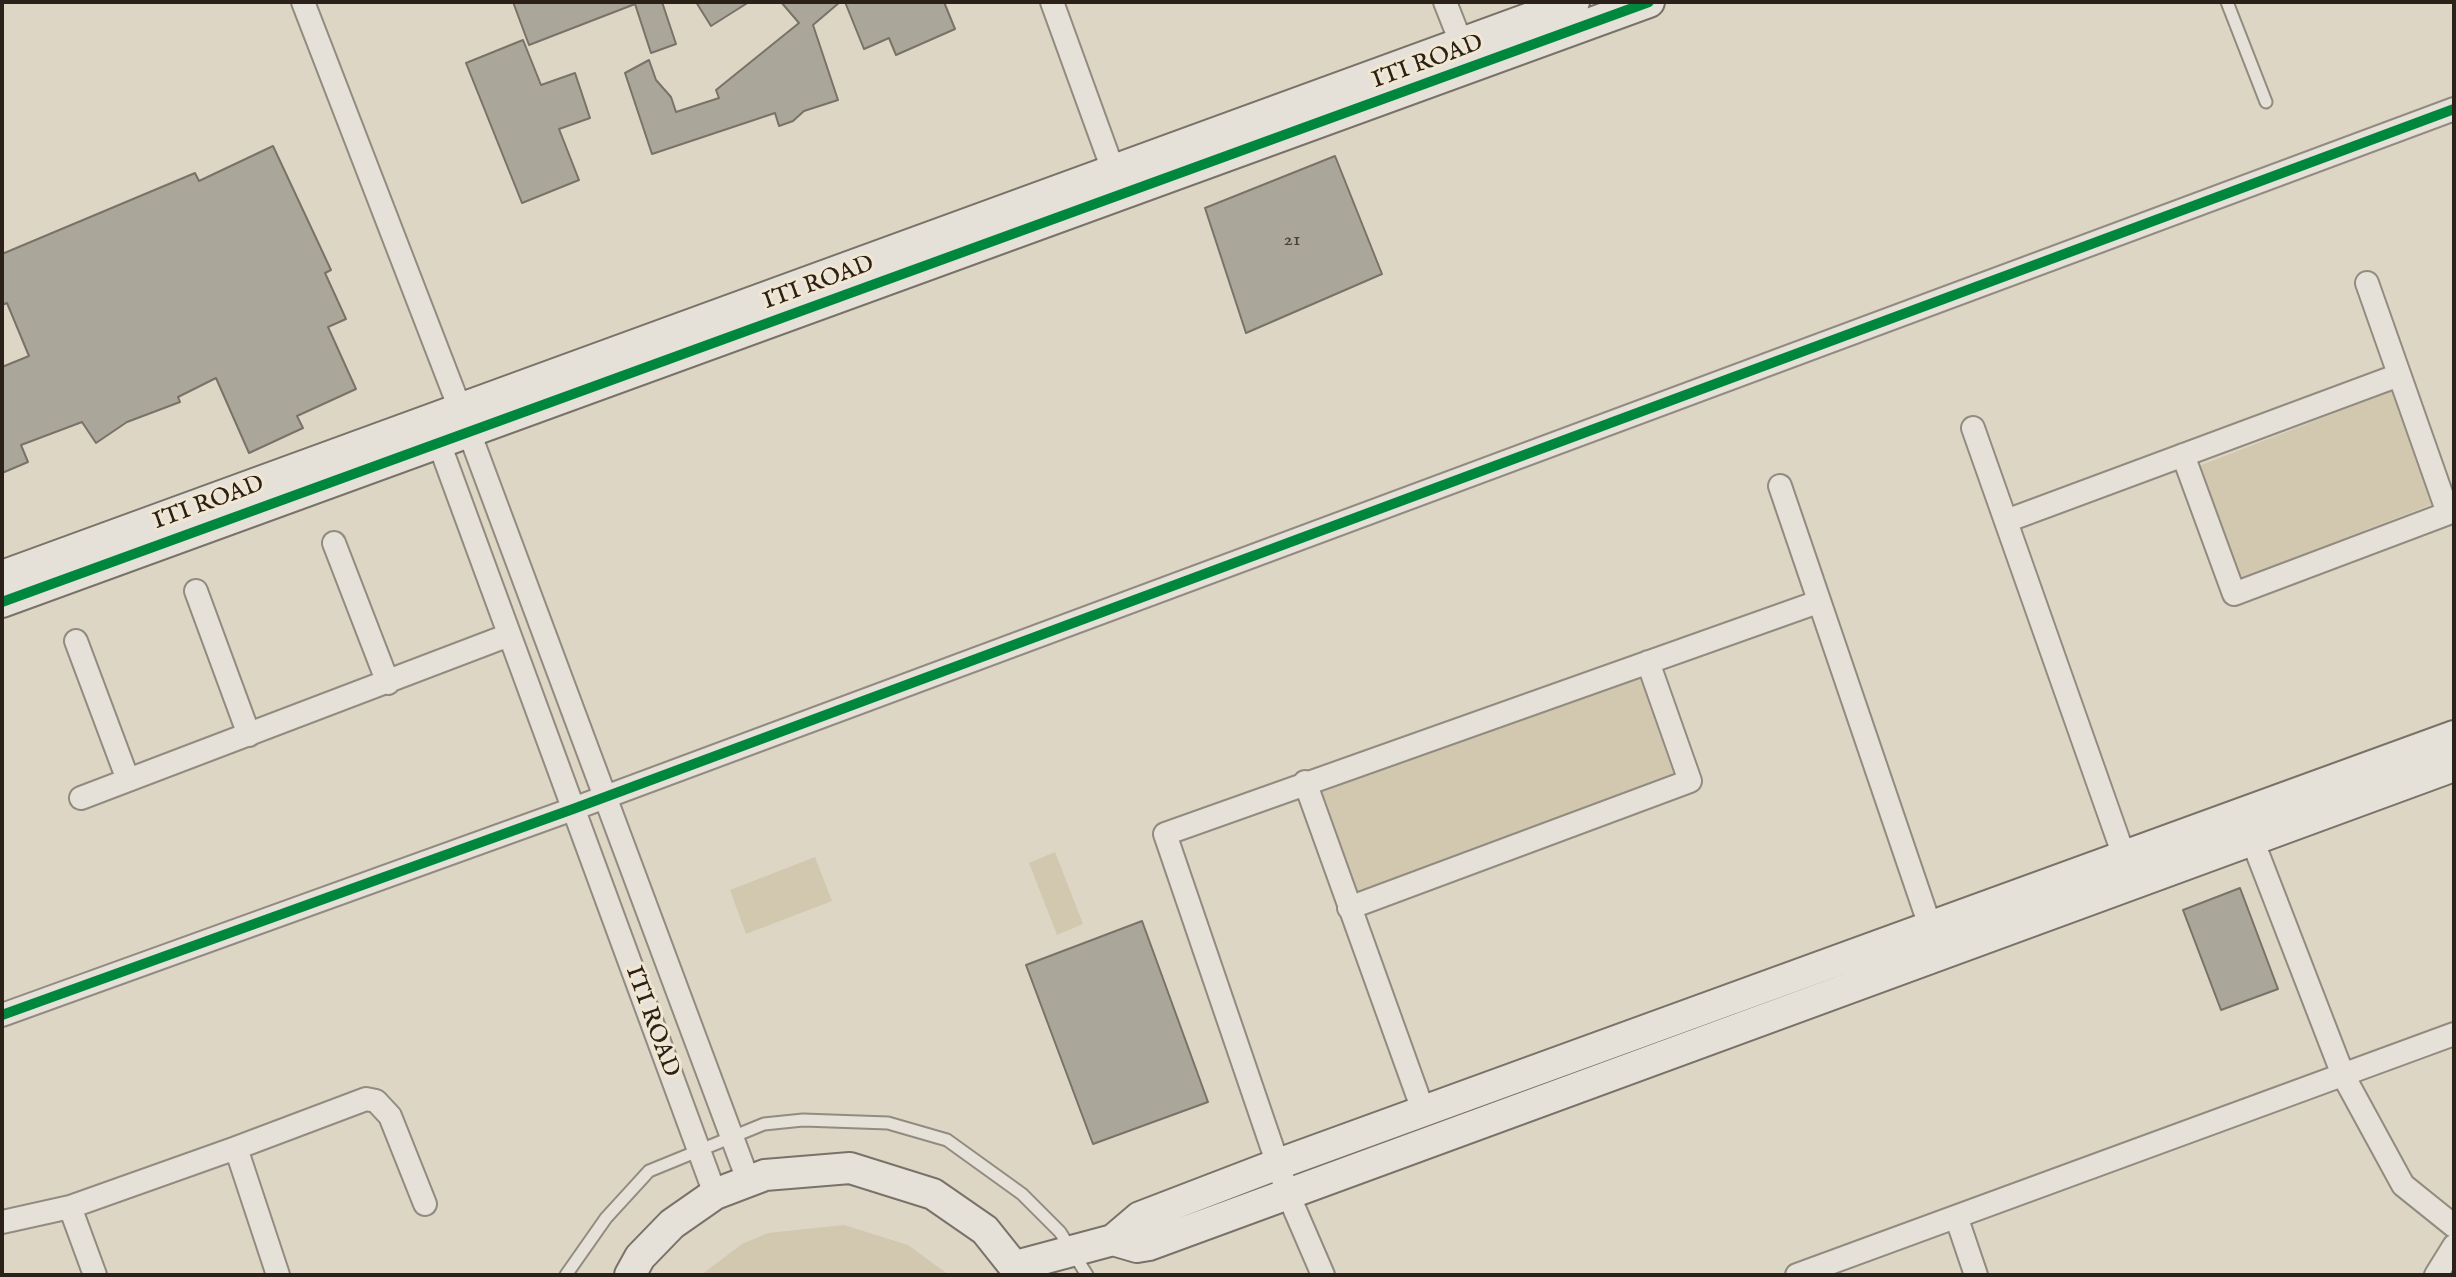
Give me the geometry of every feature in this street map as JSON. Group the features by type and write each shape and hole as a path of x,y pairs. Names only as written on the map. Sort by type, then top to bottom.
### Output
{"street":[{"path":"2,576 463,419 303,2"},
{"path":"1052,2 1113,170"},
{"path":"1445,2 1462,45"},
{"name":"ITI ROAD","path":"2,602 439,443 463,419 1113,170 1574,2"},
{"name":"ITI ROAD","path":"463,419 1649,2"},
{"path":"2,1015 573,809 2454,109"},
{"path":"2183,455 2234,594 2451,512 2367,283"},
{"path":"2006,521 2399,375"},
{"name":"ITI ROAD","path":"463,419 734,1135 748,1180"},
{"path":"1973,428 2124,856"},
{"name":"ITI ROAD","path":"439,443 715,1194"},
{"path":"1780,486 1930,926"},
{"path":"334,543 388,683"},
{"path":"196,591 249,735"},
{"path":"1323,1275 1288,1194 1165,834 1818,602"},
{"path":"81,798 509,635"},
{"path":"76,641 128,780"},
{"path":"1349,908 1690,781 1648,662"},
{"path":"1113,1240 1137,1247 1149,1245 1945,951 2248,829 2454,736"},
{"path":"630,1275 640,1257 672,1224 715,1194 765,1175 850,1168 933,1194 985,1230 1018,1271 1081,1263 1140,1217 1930,926 2124,856 2248,829 2454,766"},
{"path":"1305,782 1424,1113"},
{"path":"2248,829 2343,1075 2403,1185 2454,1226"},
{"path":"1808,1273 2454,1034"},
{"path":"2,1222 70,1207 366,1099 376,1101 390,1116 425,1204"},
{"path":"236,1148 278,1275"},
{"path":"70,1207 95,1275"},
{"path":"1957,1219 1976,1275"},
{"path":"2436,1275 2454,1246"}],"lane":[{"path":"2227,2 2266,102"},
{"path":"566,1275 606,1218 649,1171 764,1124 861,1120 907,1127 947,1140 1022,1194 1081,1263"}],"shaded area":[{"path":"2392,391 2435,503 2239,579 2196,467"},
{"path":"1644,672 1682,773 1353,895 1316,794"},
{"path":"1055,852 1083,924 1057,935 1029,863"},
{"path":"815,857 832,901 746,934 730,890"},
{"path":"844,1225 908,1245 949,1275 701,1275 742,1244 768,1233"}],"building":[{"path":"513,2 662,2 676,44 651,53 635,4 529,45"},
{"path":"696,2 749,2 711,26"},
{"path":"781,2 840,2 813,25 838,100 804,111 793,121 779,126 775,113 652,154 625,73 649,60 656,80 671,97 676,112 719,98 716,90 799,23"},
{"path":"845,2 944,2 955,29 896,55 889,38 864,49"},
{"path":"523,40 541,85 575,73 590,118 559,129 579,180 522,203 466,63"},
{"path":"273,146 331,270 325,273 346,319 328,327 356,389 297,416 303,428 249,453 216,378 178,397 180,402 127,422 96,443 82,422 21,445 28,462 2,473 2,367 29,356 7,303 2,305 2,254 195,173 199,181"},
{"path":"1335,156 1382,274 1246,333 1205,208"},
{"path":"2240,888 2278,989 2221,1010 2183,910"},
{"path":"1142,921 1208,1102 1093,1144 1026,965"}],"cycle path":[{"path":"2,602 1649,2"},
{"path":"2,1015 573,809 2454,109"}]}
